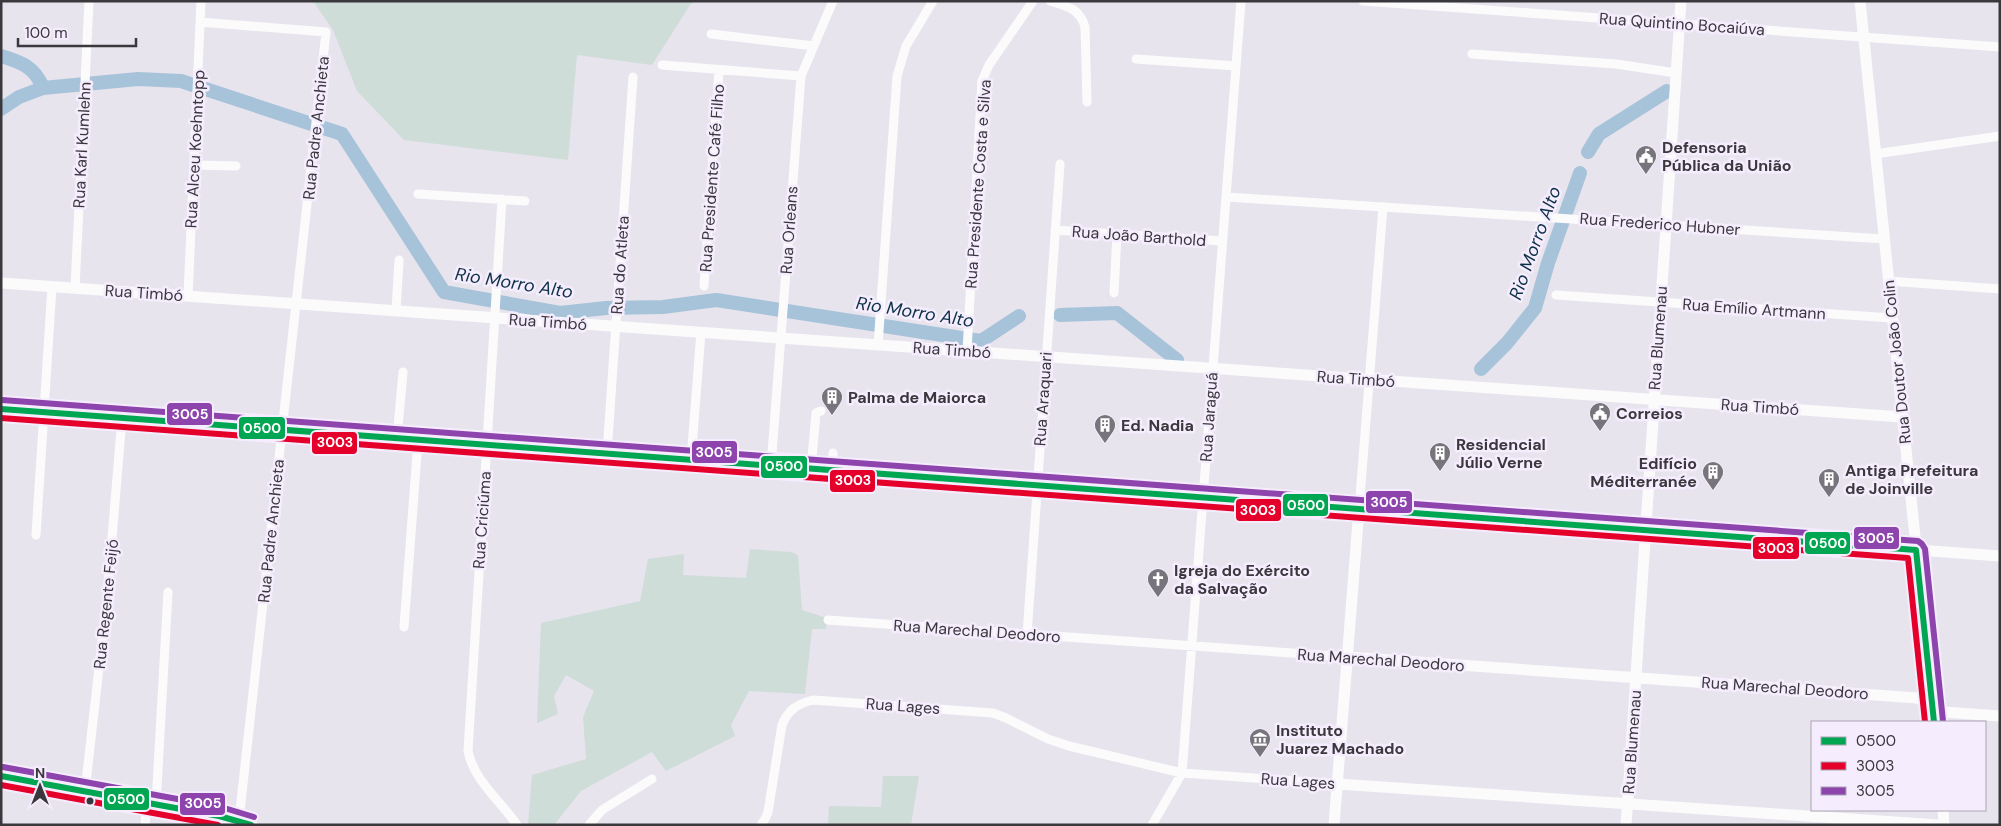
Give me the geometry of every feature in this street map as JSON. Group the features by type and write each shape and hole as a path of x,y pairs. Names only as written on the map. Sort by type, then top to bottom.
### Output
{"main road":[{"name":"Rua Blumenau","path":"1626,825 1681,1"},
{"name":"Rua Doutor João Colin","path":"1860,1 1934,721"},
{"name":"Rua Timbó","path":"1,283 396,311 495,314 781,338 878,340 1046,357 1902,416"},
{"path":"1,409 2000,556"},
{"path":"1334,825 1359,509"},
{"name":"Rua Marechal Deodoro","path":"1348,657 1917,698 1943,712 2000,716"},
{"path":"1,776 152,803 239,820 252,825"},
{"name":"Rua Lages","path":"1338,784 1938,825"},
{"path":"1942,811 1944,825"}],"street":[{"name":"Rua Karl Kumlehn","path":"75,288 89,1"},
{"name":"Rua Alceu Koehntopp","path":"188,296 201,1"},
{"name":"Rua Orleans","path":"771,466 801,76 833,1"},
{"path":"878,340 897,76 906,46 932,1"},
{"name":"Rua Presidente Costa e Silva","path":"967,348 982,80 989,65 1033,1"},
{"path":"1050,1 1069,6 1083,18 1085,27 1087,102"},
{"name":"Rua Jaraguá","path":"1152,825 1182,773 1241,1"},
{"name":"Rua Quintino Bocaiúva","path":"1363,1 2000,47"},
{"name":"Rua Padre Anchieta","path":"200,22 326,32 239,820"},
{"path":"711,34 814,46"},
{"path":"1472,54 1616,64 1676,73"},
{"path":"1136,59 1236,66"},
{"path":"662,66 801,76"},
{"name":"Rua Presidente Café Filho","path":"704,286 719,70"},
{"name":"Rua do Atleta","path":"607,454 633,77"},
{"path":"1875,154 2000,136"},
{"name":"Rua Araquari","path":"1027,634 1060,164"},
{"path":"194,165 236,166"},
{"path":"418,194 525,201"},
{"name":"Rua Frederico Hubner","path":"1226,197 1884,239"},
{"name":"Rua Criciúma","path":"502,199 468,751 477,775 517,825"},
{"path":"1359,509 1383,207"},
{"name":"Rua João Barthold","path":"1055,230 1222,241"},
{"path":"1114,292 1117,234"},
{"path":"396,311 399,260"},
{"path":"1888,281 2000,289"},
{"path":"36,535 52,287"},
{"name":"Rua Emílio Artmann","path":"1556,295 1892,318"},
{"path":"691,460 700,332"},
{"path":"397,438 402,372"},
{"path":"811,468 816,413 821,411"},
{"name":"Rua Regente Feijó","path":"85,791 107,598 122,418"},
{"path":"404,627 418,440"},
{"path":"833,453 833,470"},
{"path":"145,825 152,803 168,592"},
{"name":"Rua Marechal Deodoro","path":"828,620 1348,657"},
{"name":"Rua Lages","path":"761,825 768,812 785,716 792,708 813,700 993,713 1048,739 1069,746 1182,773 1338,784"},
{"path":"589,825 602,810 652,778"}],"shaded area":[{"path":"313,1 695,1 690,5 652,65 577,55 568,160 404,140 357,91 333,30"},
{"path":"750,549 791,552 798,555 802,610 827,618 826,629 812,629 805,694 749,691 731,725 735,736 666,771 652,752 581,791 554,825 528,825 532,775 586,759 583,717 594,691 566,675 554,696 558,714 537,723 541,623 640,601 648,559 684,554 683,575 746,578"},
{"path":"883,776 919,776 911,825 807,825 828,824 829,806 881,807"}],"waterway":[{"path":"1,56 26,66 36,75 43,88"},
{"name":"Rio Morro Alto","path":"1,109 19,97 43,88 138,79 181,81 342,134 444,292 560,313 606,308 663,307 716,300 981,341 1019,316"},
{"name":"Rio Morro Alto","path":"1588,152 1599,134 1667,91"},
{"name":"Rio Morro Alto","path":"1481,369 1507,343 1535,308 1548,263 1580,173"},
{"name":"Rio Morro Alto","path":"1060,315 1117,313 1177,360"}],"transit line":[{"name":"3005","path":"2,400 1918,541 1925,549 1943,721"},
{"name":"0500","path":"1,409 1916,550 1934,721"},
{"name":"3003","path":"1,418 1908,558 1925,721"},
{"name":"3005","path":"3,767 221,807 254,817"},
{"name":"0500","path":"1,776 219,816 251,825"},
{"name":"3003","path":"1,785 218,825"}],"place":[{"name":"Defensoria Pública da União","path":"1646,175"},
{"name":"Palma de Maiorca","path":"832,416"},
{"name":"Correios","path":"1600,432"},
{"name":"Ed. Nadia","path":"1105,444"},
{"name":"Residencial Júlio Verne","path":"1440,472"},
{"name":"Edifício Méditerranée","path":"1713,491"},
{"name":"Antiga Prefeitura de Joinville","path":"1829,498"},
{"name":"Igreja do Exército da Salvação","path":"1158,598"},
{"name":"Instituto Juarez Machado","path":"1260,758"}]}
